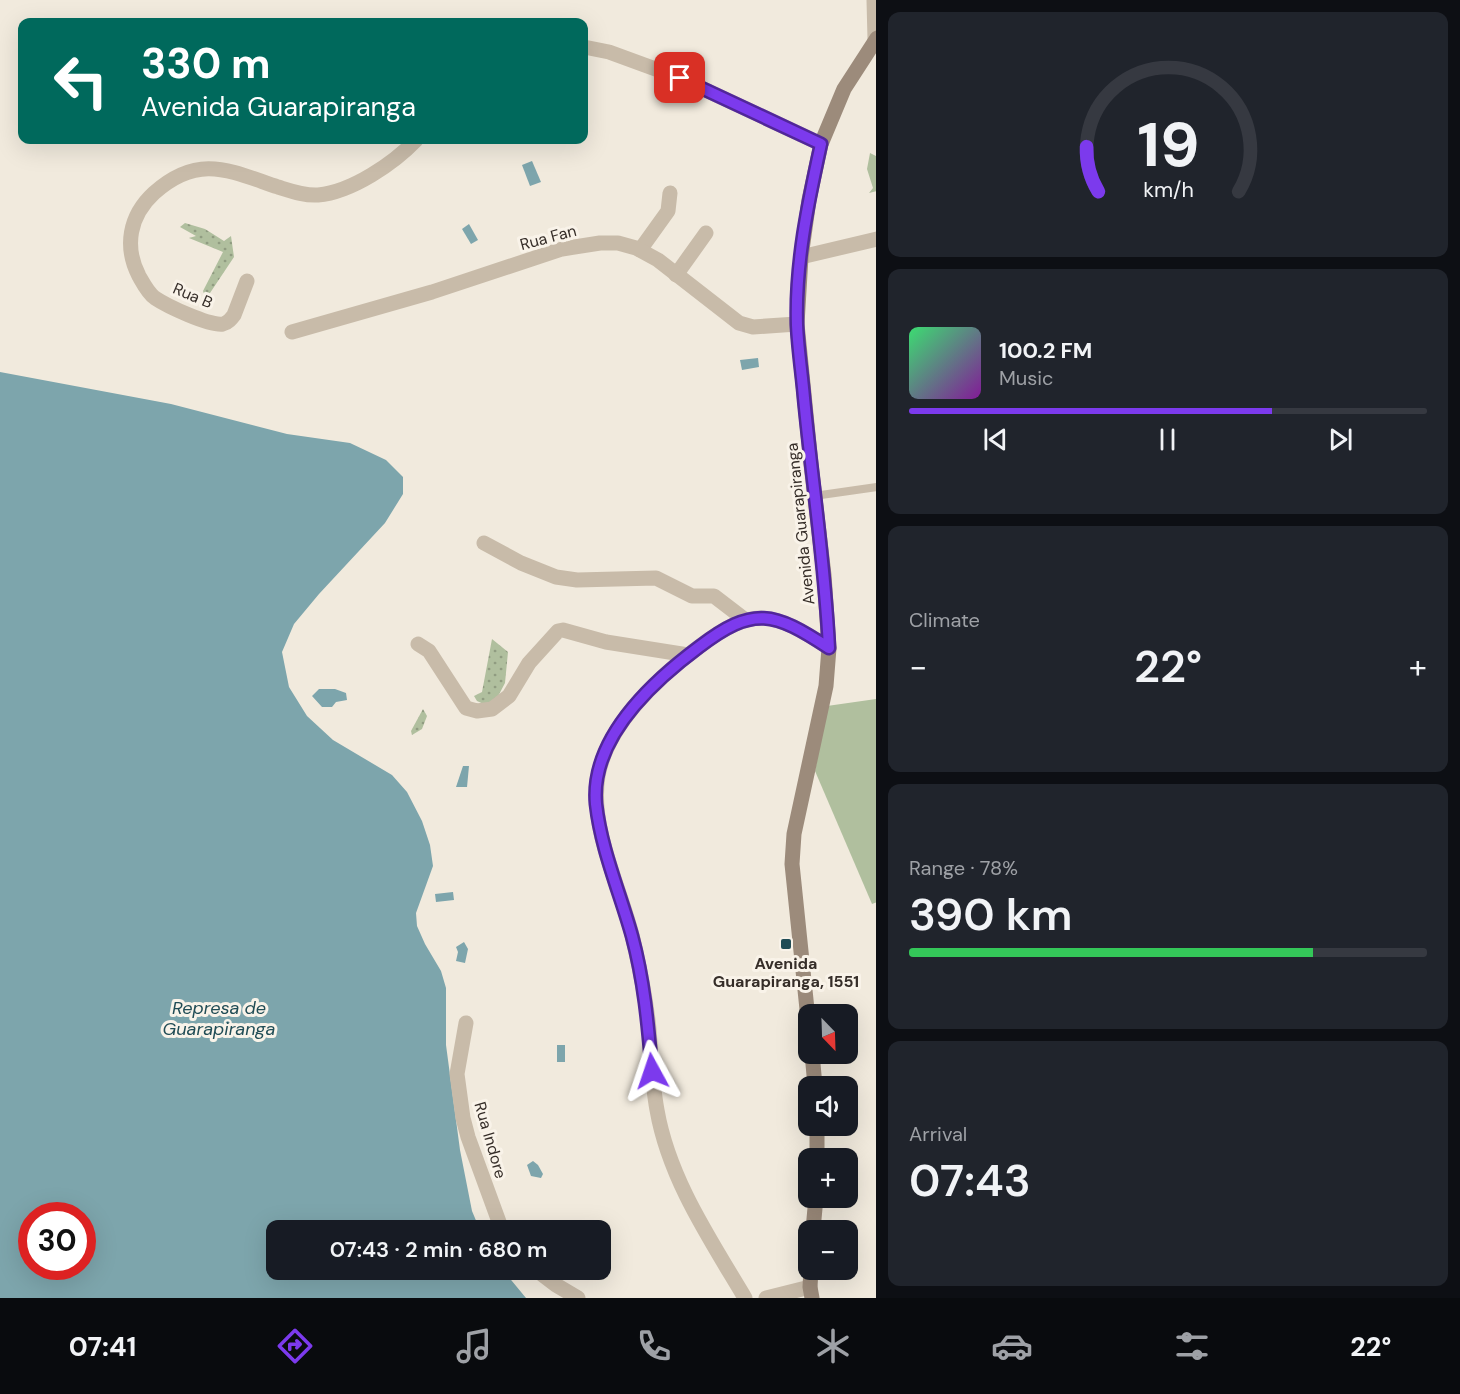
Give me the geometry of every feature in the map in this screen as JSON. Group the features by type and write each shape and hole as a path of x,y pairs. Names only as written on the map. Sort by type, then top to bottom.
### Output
{"main road":[{"name":"Avenida Guarapiranga","path":"806,1004 792,864 794,834 826,686 829,648 824,576 797,324 801,257 809,200 821,144 844,89 876,38"}],"street":[{"path":"874,0 876,38"},
{"path":"588,48 609,52 680,78 821,144"},
{"name":"Rua B","path":"247,281 234,315 223,324 213,323 178,310 154,297 142,283 132,263 129,249 130,234 139,214 154,194 175,179 195,171 215,168 231,171 295,193 317,195 341,190 361,180 396,158 412,144"},
{"path":"640,250 668,211 670,193"},
{"path":"676,275 706,233"},
{"path":"801,257 876,239"},
{"name":"Rua Fan","path":"292,332 432,292 562,249 600,243 618,243 640,250 658,260 739,323 753,327 797,324"},
{"path":"484,543 521,563 556,577 656,578 692,596 714,596 744,619"},
{"path":"746,1298 696,1214 667,1150 657,1111 644,992 633,937 600,827 596,802 598,777 603,755 627,716 644,696 688,656 720,632 744,619 770,619 790,624 829,648"},
{"path":"418,644 429,651 466,708 477,711 492,710 509,696 529,663 558,631 563,630 606,642 688,656"},
{"name":"Rua Indore","path":"466,1023 457,1074 463,1118 498,1220"},
{"path":"549,1280 578,1298"},
{"path":"766,1298 811,1292"}],"lane":[{"path":"814,496 876,487"}],"green space":[{"path":"870,153 876,156 876,191 869,193 873,188 867,169"},
{"path":"185,223 205,229 224,241 231,236 234,257 206,299 203,291 223,252 189,238 196,236 180,227"},
{"path":"492,639 508,652 505,683 495,702 486,705 477,701 474,696 482,692"},
{"path":"876,699 876,902 872,904 815,771 827,706"},
{"path":"423,709 427,716 422,729 412,735 411,731"}],"water":[{"path":"532,161 541,182 530,186 522,165"},
{"path":"469,224 478,240 471,244 462,229"},
{"path":"758,358 759,367 742,370 740,360"},
{"name":"Represa de Guarapiranga","path":"0,372 171,404 287,434 350,443 386,460 403,477 403,494 385,523 294,624 282,652 289,687 307,716 333,740 392,775 407,792 422,821 430,845 433,866 416,913 417,926 441,971 446,988 446,1045 460,1150 476,1220 266,1220 266,1280 511,1280 526,1298 0,1298"},
{"path":"319,689 335,689 346,693 347,700 336,702 332,707 322,707 312,696"},
{"path":"463,766 469,766 467,787 456,787"},
{"path":"453,892 454,900 436,902 435,894"},
{"path":"464,942 468,949 465,963 456,961 458,952 456,947"},
{"path":"557,1045 565,1045 565,1062 557,1062"},
{"path":"533,1161 543,1174 541,1178 531,1176 527,1165"}],"place":[{"name":"Avenida Guarapiranga, 1551","path":"786,944"}],"route":[{"path":"652,1071 644,992 633,937 600,827 596,802 603,755 613,736 644,696 688,656 729,626 744,619 770,619 790,624 829,648 824,576 797,324 801,257 809,200 821,144 680,78"}]}
